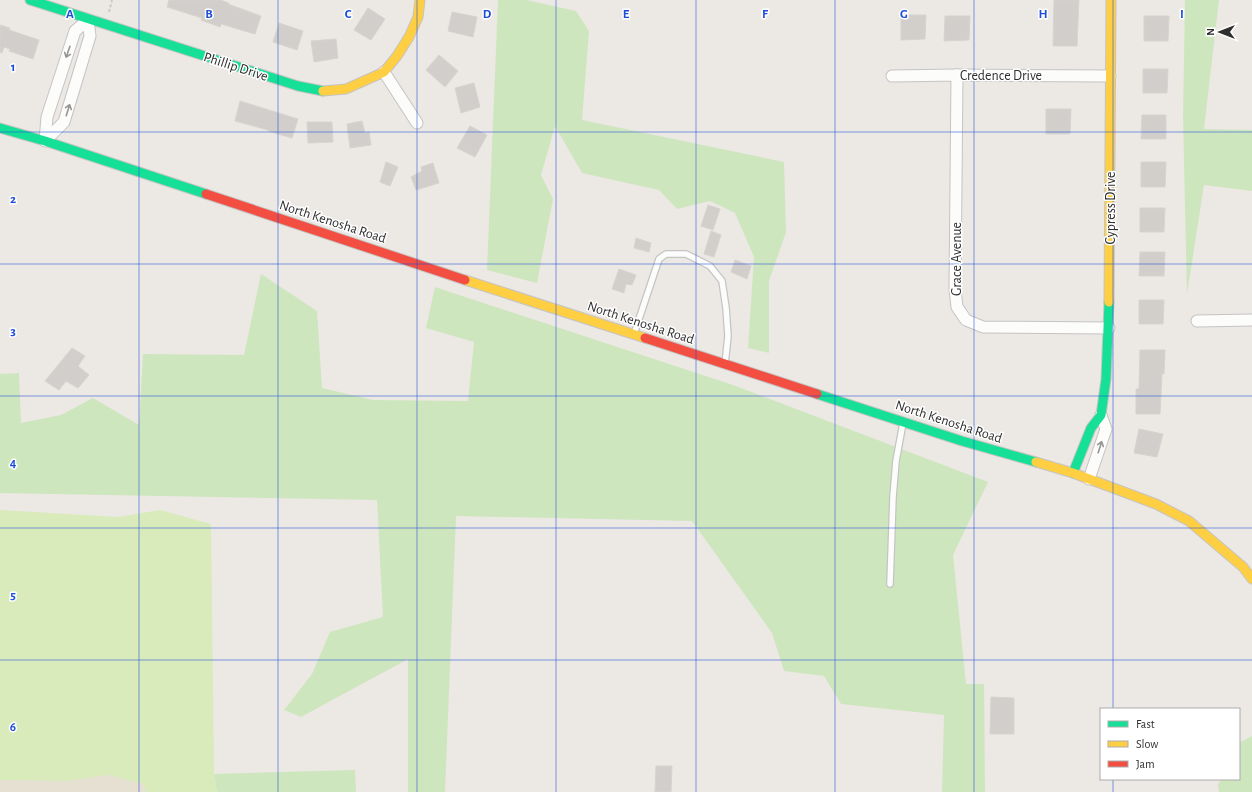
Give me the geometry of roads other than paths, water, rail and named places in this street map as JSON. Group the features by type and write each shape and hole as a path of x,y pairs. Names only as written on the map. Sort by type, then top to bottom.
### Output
{"street":[{"name":"Phillip Drive","path":"30,0 88,20 298,86 321,91 346,88 384,72 397,56 409,37 418,17 420,0"},
{"name":"Cypress Drive","path":"1089,479 1106,429 1101,416 1106,379 1109,328 1111,0"},
{"path":"45,141 47,117 75,31 88,20"},
{"path":"45,141 64,122 90,36 88,20"},
{"path":"384,72 417,123"},
{"name":"Grace Avenue","path":"957,75 955,281 957,307 966,320 983,327 1109,328"},
{"name":"Credence Drive","path":"892,76 1110,76"},
{"name":"North Kenosha Road","path":"0,128 45,141 962,441 1073,473 1156,504 1189,521 1243,567 1252,579"},
{"path":"1197,321 1252,320"},
{"name":"Cypress Drive","path":"1073,473 1091,428 1101,416"}],"lane":[{"path":"634,334 659,259 666,254 686,254 710,266 722,281 728,336 725,364"},
{"path":"890,584 896,461 903,421"}]}
